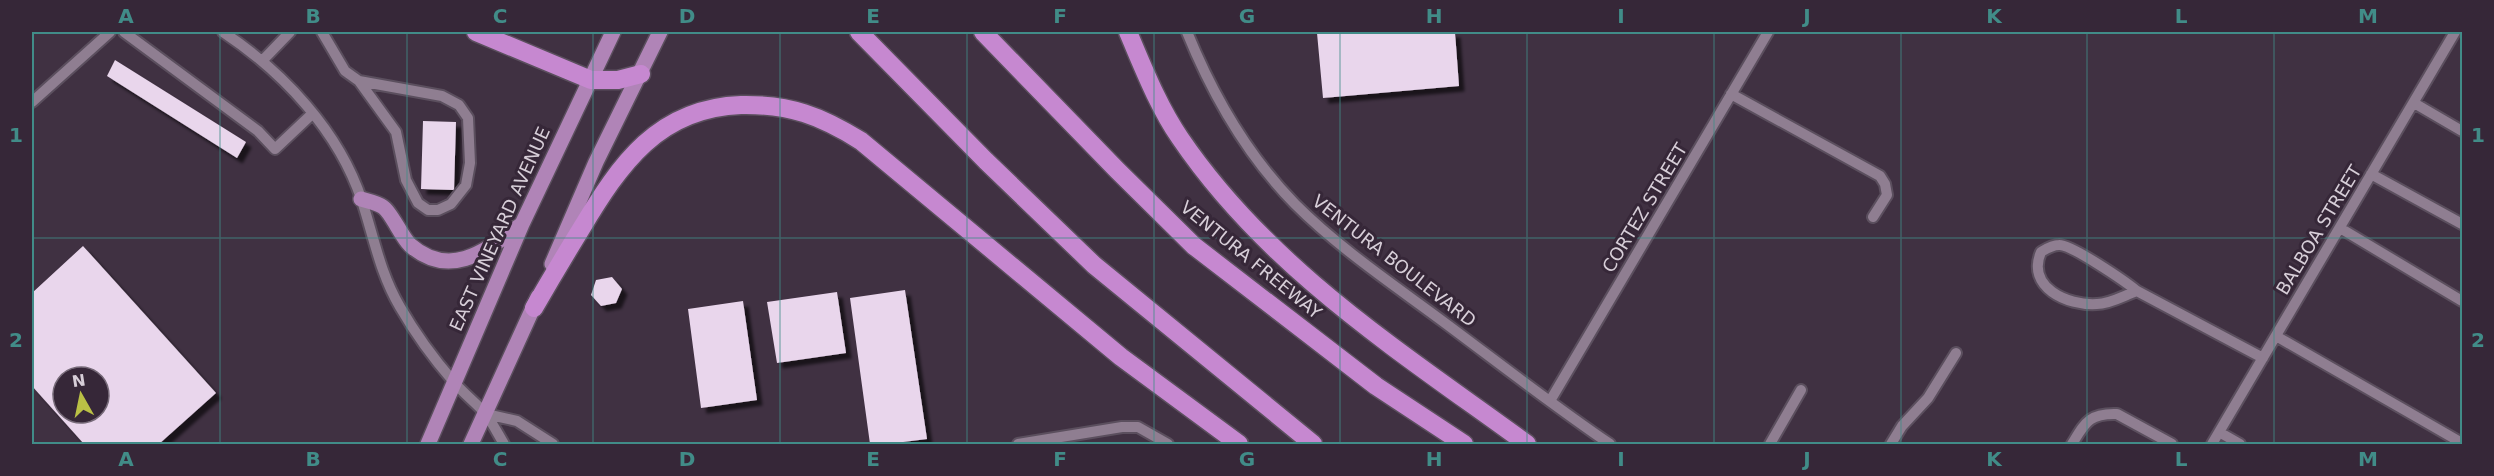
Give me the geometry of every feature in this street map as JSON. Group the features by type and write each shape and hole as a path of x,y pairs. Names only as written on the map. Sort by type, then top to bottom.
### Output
{"highway":[{"path":"476,32 591,80 618,80 641,74"},
{"path":"859,32 986,161 1094,265 1313,444"},
{"name":"VENTURA FREEWAY","path":"983,32 1194,246 1376,386 1464,444"},
{"path":"1128,32 1148,78 1178,136 1217,189 1258,235 1329,299 1527,444"},
{"path":"534,308 608,183 637,150 665,127 696,112 716,107 764,105 787,107 835,124 861,141 1121,357 1239,444"}],"main road":[{"name":"EAST VINEYARD AVENUE","path":"428,444 522,224 613,32"},
{"path":"471,444 534,308 596,162 660,32"},
{"path":"361,199 384,207 410,245 433,258 451,261 469,259 522,224"}],"street":[{"path":"32,102 110,32"},
{"path":"124,32 258,131 275,149 312,114"},
{"path":"223,32 263,60 312,114 340,152 361,199 385,279 414,331 504,444"},
{"path":"263,60 291,32"},
{"path":"322,32 345,71 359,81 396,132 406,180 418,203 428,210 438,210 451,204 466,185 470,163 468,118 459,105 442,96 359,81"},
{"name":"VENTURA BOULEVARD","path":"1187,32 1204,74 1228,119 1257,161 1295,205 1338,243 1610,444"},
{"name":"CORTEZ STREET","path":"1550,401 1768,32"},
{"name":"BALBOA STREET","path":"2212,444 2455,32"},
{"path":"1731,94 1880,176 1885,184 1887,195 1873,217"},
{"path":"2414,103 2463,131"},
{"path":"2371,174 2463,224"},
{"path":"2340,228 2463,301"},
{"path":"2137,291 2100,304 2084,304 2066,299 2050,291 2040,281 2036,269 2037,260 2041,252 2052,246 2063,245 2120,277 2137,291 2262,358"},
{"path":"2276,336 2463,443"},
{"path":"1891,444 1902,426 1933,390 1956,353"},
{"path":"1770,444 1801,390"},
{"path":"2072,444 2088,419 2106,414 2117,414 2172,444"},
{"path":"483,420 517,421 552,444"},
{"path":"1018,444 1122,427 1138,427 1168,444"},
{"path":"2219,432 2240,444"}],"building":[{"path":"1455,32 1459,86 1323,98 1317,33"},
{"path":"115,60 246,142 237,158 107,76"},
{"path":"423,121 456,122 454,190 421,189"},
{"path":"83,246 216,393 159,444 84,444 67,425 111,425 111,365 51,365 51,407 32,386 32,293"},
{"path":"612,277 622,289 616,303 601,306 591,295 596,280"},
{"path":"905,290 927,439 870,444 850,298"},
{"path":"837,292 846,353 777,363 767,302"},
{"path":"743,301 757,400 701,408 688,309"}]}
